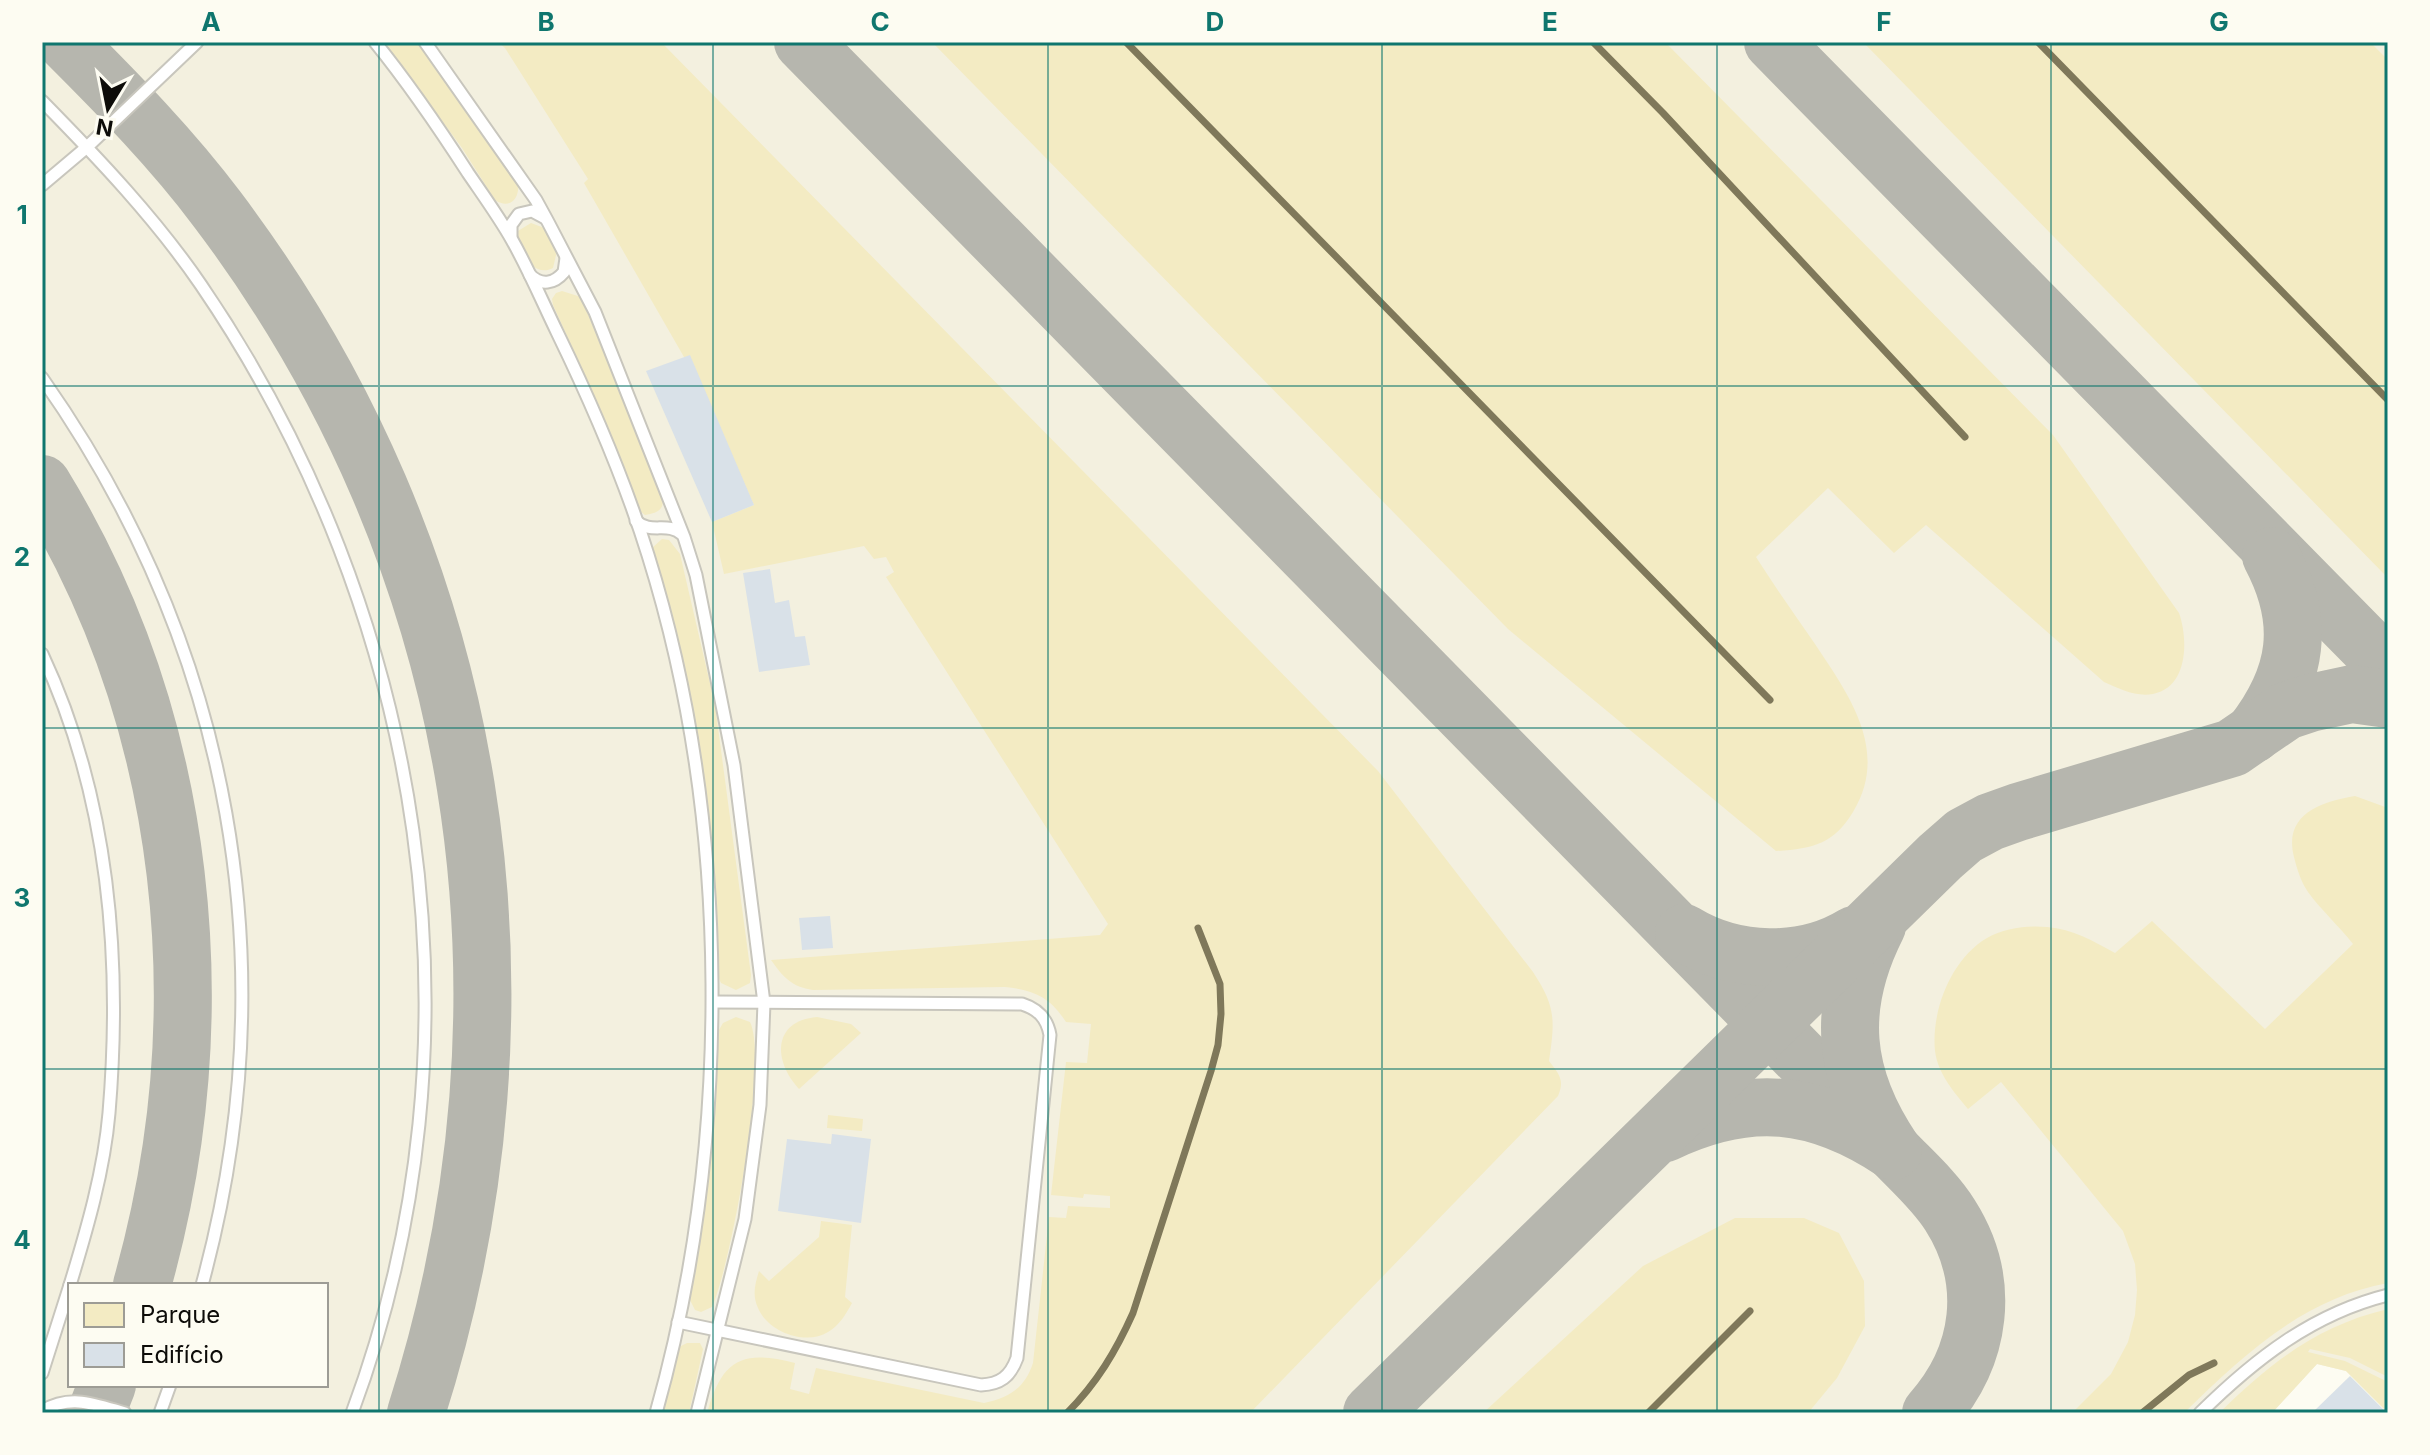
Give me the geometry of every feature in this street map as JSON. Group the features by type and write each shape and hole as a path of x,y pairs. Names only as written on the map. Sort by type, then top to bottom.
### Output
{"lane":[{"path":"42,185 87,147 197,42"},
{"path":"375,42 431,116 512,239 585,389 648,554 687,717 699,796 713,1002 705,1158 696,1228 656,1413"},
{"path":"425,42 536,200 595,312 684,537 706,621 734,765 764,1003 760,1105 745,1219 697,1413"},
{"path":"42,101 87,147 198,281 262,383 302,461 352,577 392,711 421,895 424,1050 419,1118 404,1223 379,1328 352,1413"},
{"path":"512,239 511,225 525,211 539,212 548,222"},
{"path":"528,271 537,280 555,281 564,272 564,254"},
{"path":"42,378 76,426 117,497 156,579 200,700 228,825 240,936 243,991 241,1056 227,1178 203,1283"},
{"path":"648,554 647,540 672,512 670,500"},
{"path":"634,517 643,527 675,528 684,537"},
{"path":"42,654 82,763 102,848 112,932 113,1026 109,1115 95,1195 71,1283"},
{"path":"678,1322 981,1385 1001,1381 1017,1358 1050,1035 1042,1015 1033,1007 1022,1004 713,1002"},
{"path":"42,1373 68,1291"},
{"path":"2200,1413 2265,1354 2293,1335 2363,1302 2388,1295"},
{"path":"160,1413 169,1387"},
{"path":"42,1411 56,1402 77,1399 125,1413"}],"shaded area":[{"path":"42,42 2388,42 2388,1413 2346,1371 2317,1364 2272,1413 42,1413"}],"green space":[{"path":"384,42 418,42 517,179 518,191 514,200 506,204 495,200 462,148"},
{"path":"498,42 661,42 1378,771 1541,984 1552,1014 1549,1061 1560,1077 1558,1096 1250,1413 707,1413 719,1381 727,1370 736,1363 761,1357 795,1363 790,1389 809,1394 816,1368 984,1403 1008,1395 1021,1385 1033,1363 1049,1217 1066,1218 1068,1206 1110,1208 1110,1196 1084,1194 1083,1198 1051,1195 1066,1062 1087,1063 1091,1024 1066,1022 1054,1006 1040,996 1005,987 806,989 789,980 771,960 1100,935 1108,924 886,577 894,572 886,557 874,559 864,546 724,574 712,522 754,505 684,357 584,183 588,179 505,48"},
{"path":"932,42 1665,42 2053,435 2179,613 2184,648 2183,660 2174,682 2165,690 2146,695 2104,682 1926,525 1894,553 1828,488 1756,557 1852,703 1866,745 1867,767 1863,789 1853,812 1838,831 1821,843 1801,849 1776,851 1508,629"},
{"path":"1863,42 2370,42 2388,60 2388,578"},
{"path":"531,223 547,229 557,251 553,268 546,270 532,266 522,254 518,231"},
{"path":"562,291 581,297 663,498 661,509 656,512 645,515 640,511 608,427 553,305 552,299"},
{"path":"662,539 669,540 680,554 715,705 751,975 750,983 736,990 721,983 717,974 710,845 698,749 651,556 652,548"},
{"path":"2355,796 2388,808 2388,1283 2329,1301 2302,1315 2252,1350 2184,1413 2072,1413 2111,1374 2128,1342 2135,1315 2135,1264 2123,1231 2001,1082 1968,1109 1947,1082 1935,1051 1936,1019 1946,987 1974,947 2001,932 2024,927 2056,928 2082,936 2115,953 2152,921 2265,1029 2353,944 2301,880 2292,842 2294,830 2308,813 2330,802"},
{"path":"736,1017 750,1022 755,1044 751,1118 729,1250 712,1307 701,1312 695,1310 689,1298 708,1164 719,1030 723,1023"},
{"path":"817,1017 851,1024 861,1033 799,1089 785,1066 781,1044 792,1026"},
{"path":"828,1115 863,1119 862,1131 827,1128"},
{"path":"1735,1218 1804,1218 1839,1233 1864,1281 1865,1326 1837,1378 1808,1413 1483,1413 1643,1266"},
{"path":"821,1221 852,1225 845,1297 852,1303 839,1323 828,1332 809,1338 799,1337 779,1330 763,1316 756,1303 755,1285 759,1271 769,1281 819,1237"},
{"path":"2388,1309 2388,1377 2350,1358 2310,1349 2308,1352 2345,1361 2388,1382 2388,1413 2346,1371 2317,1364 2272,1413 2219,1413 2276,1363 2317,1336 2362,1316"},
{"path":"687,1343 700,1343 703,1349 689,1413 662,1413 679,1347"}],"building":[{"path":"690,355 754,505 712,522 646,371"},
{"path":"770,569 775,603 789,600 795,637 805,636 810,665 759,672 743,573"},
{"path":"830,916 833,948 802,950 799,918"},
{"path":"832,1134 871,1139 861,1223 778,1211 787,1139 831,1144"},
{"path":"2350,1376 2387,1413 2312,1413"}],"waterway":[{"path":"1126,42 1770,700"},
{"path":"1593,42 1965,437"},
{"path":"2038,42 2388,400"},
{"path":"1067,1413 1105,1366 1133,1313 1211,1071 1218,1045 1220,984 1198,928"},
{"path":"1648,1413 1750,1311"},
{"path":"2142,1413 2189,1375 2214,1363"}],"taxiway":[{"path":"66,42 200,187 307,344 379,486 431,634 466,786 481,942 478,1099 457,1256 416,1413"},
{"path":"803,42 1937,1198 1963,1240 1972,1266 1976,1292 1970,1343 1948,1391 1931,1413"},
{"path":"1773,42 2388,667"},
{"path":"42,484 92,576 130,673 158,772 176,874 183,977 179,1080 166,1183 142,1283"},
{"path":"2253,734 2280,691 2292,648 2293,626 2289,604 2271,556"},
{"path":"1372,1413 1964,836 2018,812 2232,748 2286,711 2310,703 2352,694 2388,699"},
{"path":"1665,1133 1725,1112 1782,1108 1837,1121 1893,1151 1863,1096 1850,1041 1855,985 1877,926"},
{"path":"1684,933 1725,951 1769,957 1813,952 1854,935"},
{"path":"96,1413 106,1387"}]}
